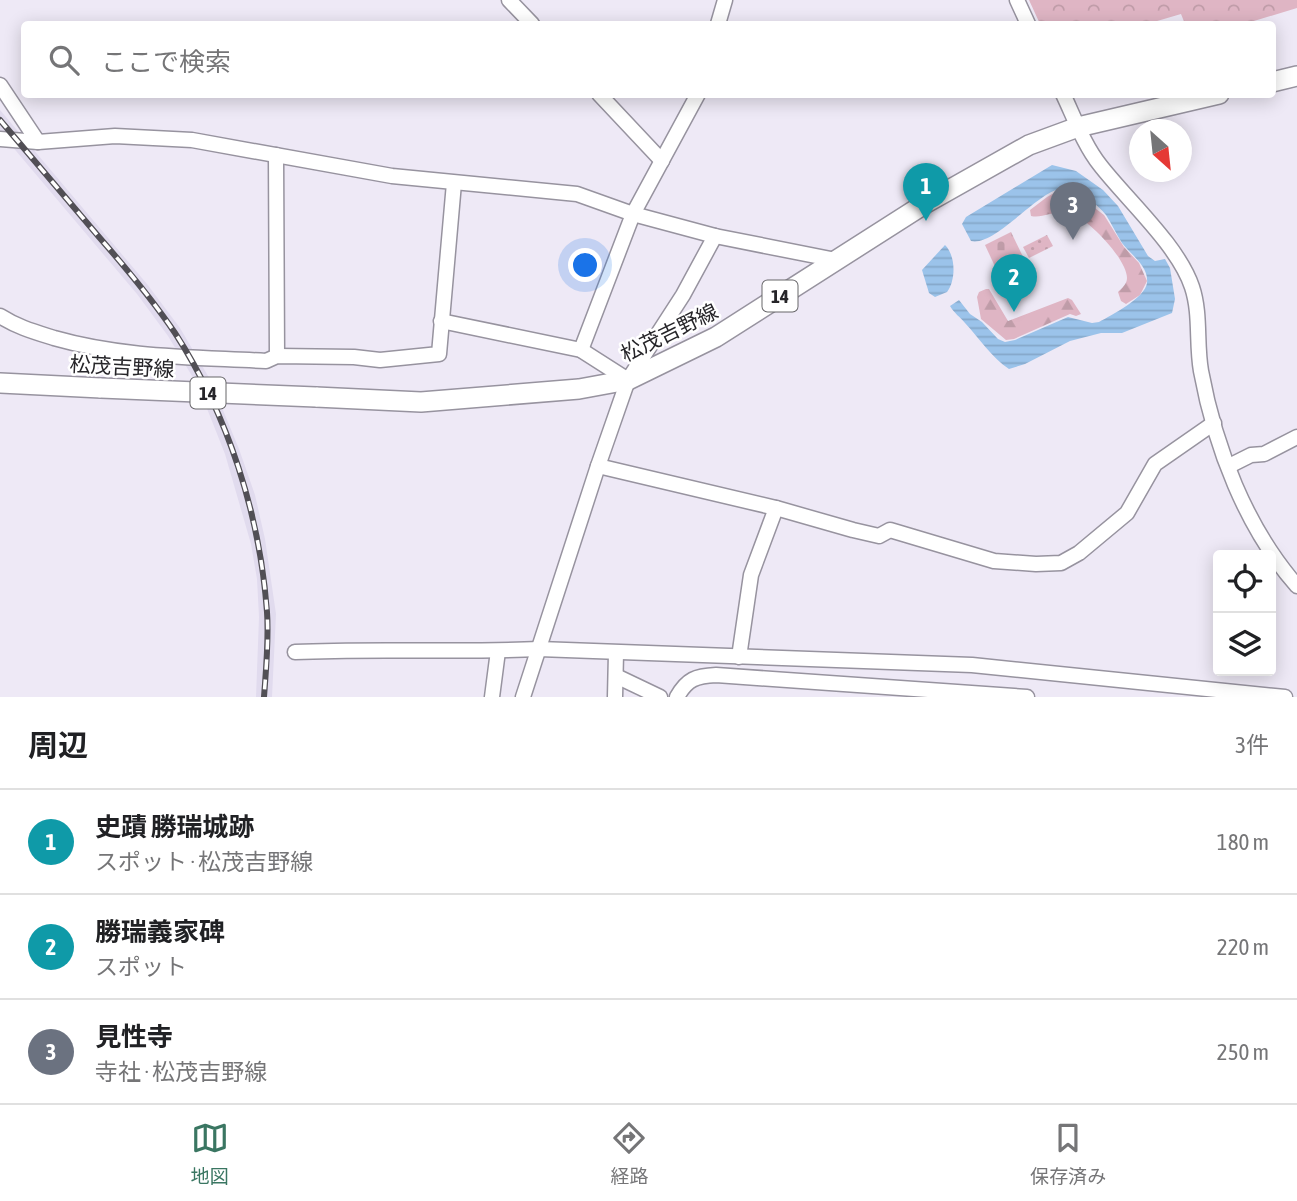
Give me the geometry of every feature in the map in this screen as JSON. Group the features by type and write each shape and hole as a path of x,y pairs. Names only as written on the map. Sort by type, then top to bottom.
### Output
{"main road":[{"path":"1276,81 1297,76"},
{"name":"松茂吉野線","path":"0,383 421,402 579,389 628,380 716,337 926,203 1030,145 1078,127 1202,98"}],"street":[{"path":"509,0 529,21"},
{"path":"719,21 725,0"},
{"path":"1017,0 1027,21"},
{"path":"0,85 38,142"},
{"path":"603,98 662,161"},
{"path":"581,350 633,214 696,98"},
{"path":"1064,98 1097,162 1167,245 1189,279 1197,310 1201,369 1214,423 1241,502 1259,536 1297,586"},
{"path":"0,139 38,142 114,136 192,139 392,176 577,194 633,214 715,236 836,260"},
{"path":"276,155 277,356"},
{"path":"0,316 12,324 32,331 96,349 164,357 266,361 277,356 354,357 380,360 439,354 454,183"},
{"path":"523,697 628,380 683,295 715,236"},
{"path":"442,321 581,350 628,380"},
{"path":"598,466 776,508 879,536 890,530 994,561 1060,564 1079,553 1127,513 1155,464 1214,423"},
{"path":"1229,466 1251,455 1264,454 1297,437"},
{"path":"739,657 751,575 776,508"},
{"path":"295,652 348,649 539,649 972,664 1285,697"},
{"path":"492,697 498,651"},
{"path":"615,697 616,653"},
{"path":"677,697 684,684 693,678 716,675 920,693 1027,697"},
{"path":"616,676 660,697"}],"shaded area":[{"path":"0,110 147,284 180,328 211,381 255,495 265,539 276,614 272,697 256,697 259,617 257,579 251,544 225,454 198,386 168,336 137,294 0,132"}],"green space":[{"path":"1029,0 1297,0 1297,8 1254,21 1184,21 1181,14 1157,21 1039,21"},
{"path":"1061,189 1070,189 1104,215 1124,247 1139,263 1147,281 1140,295 1126,304 1121,301 1118,292 1126,282 1125,270 1105,240 1086,222 1064,212 1031,216 1030,210"},
{"path":"1011,232 1025,261 998,273 985,245"},
{"path":"1047,235 1053,246 1029,258 1023,247"},
{"path":"989,289 1008,321 1068,298 1081,314 1070,314 1006,340 981,319 977,297 979,292"}],"water":[{"path":"1052,165 1076,171 1103,190 1118,206 1148,256 1155,261 1165,259 1170,268 1175,299 1172,313 1122,333 1101,333 1070,341 1025,364 1009,369 991,354 950,306 959,300 970,314 1005,342 1068,317 1092,323 1099,322 1134,300 1147,283 1142,266 1122,243 1106,215 1088,198 1072,189 1056,190 993,235 971,241 962,224 966,217"},
{"path":"945,245 953,262 952,281 947,292 935,297 929,293 922,270"}],"railway":[{"path":"0,120 157,308 175,333 211,398 238,467 257,539 268,623 264,697"}],"place":[{"name":"史蹟 勝瑞城跡","path":"926,221"},
{"name":"見性寺","path":"1073,240"},
{"name":"勝瑞義家碑","path":"1014,312"}]}
